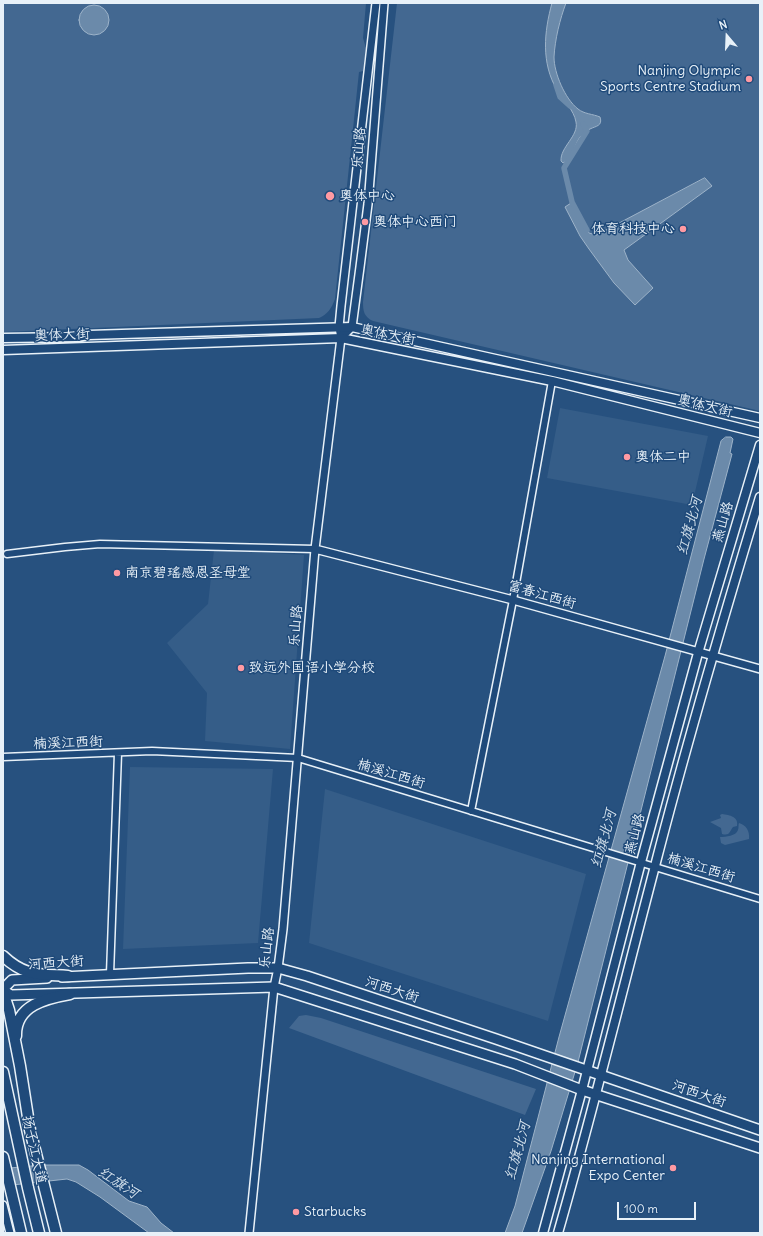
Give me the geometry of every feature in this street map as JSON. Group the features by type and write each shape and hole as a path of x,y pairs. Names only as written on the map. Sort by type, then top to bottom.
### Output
{"highway":[{"path":"3,956 19,969 31,974 68,976"},
{"path":"3,990 9,1010 17,1050 30,1130 56,1233"},
{"path":"17,1050 16,1031 23,1013 29,1007 43,1000 70,994"},
{"name":"扬子江大道","path":"3,1072 39,1233"},
{"path":"4,1160 21,1233"}],"main road":[{"name":"奥体大街","path":"3,338 76,337 352,327 760,418"},
{"name":"奥体大街","path":"3,350 341,338 552,381 760,433"},
{"name":"燕山路","path":"543,1233 698,653 760,445"},
{"name":"燕山路","path":"558,1233 597,1095 655,867 712,656 760,497"},
{"name":"河西大街","path":"3,990 12,980 110,974 278,968 322,981 760,1130"},
{"path":"3,990 11,995 274,987 515,1064 582,1090 760,1148"}],"street":[{"name":"乐山路","path":"249,1233 274,987 278,968 298,758 315,549 341,338 339,328 376,3"},
{"name":"乐山路","path":"352,327 368,204 384,3"},
{"path":"341,338 352,327"},
{"path":"471,811 513,600 552,381"},
{"path":"8,554 65,546 100,544 315,549"},
{"name":"富春江西街","path":"315,549 513,600 698,653 760,669"},
{"name":"楠溪江西街","path":"3,757 152,751 298,758 760,898"},
{"path":"110,974 118,753"},
{"path":"3,1205 10,1233"}],"shaded area":[{"path":"3,3 366,3 363,38 366,48 363,71 359,72 335,299 327,313 319,318 3,332"},
{"path":"397,3 760,3 760,411 373,321 366,316 363,302"},
{"path":"552,3 566,3 555,43 554,63 558,78 573,105 583,112 600,117 601,120 600,124 587,131 580,137 571,156 563,163 561,161 561,156 575,132 576,122 571,109 557,90 548,69 546,58 546,36"},
{"path":"94,5 105,9 109,20 105,31 94,35 83,31 79,20 83,9"},
{"path":"705,178 712,186 624,250 628,260 653,288 635,305 614,283 589,249 580,236 565,207 571,203 589,233 596,235"},
{"name":"奥体二中","path":"560,408 708,436 692,505 547,478"},
{"path":"726,437 731,437 733,439 730,453 732,454 704,559 578,1062 551,1151 522,1233 505,1233 515,1206 559,1037 665,656 721,441"},
{"name":"致远外国语小学分校","path":"214,550 304,555 290,749 205,741 207,693 167,643 208,604"},
{"path":"130,767 273,769 258,943 123,949"},
{"path":"325,789 586,874 548,1021 309,943"},
{"path":"722,814 733,817 737,820 737,826 733,827 727,834 722,834 721,828 710,822 721,818 720,815"},
{"path":"739,823 744,825 747,829 749,839 725,845 721,843 720,837 735,834 738,830"},
{"path":"306,1015 321,1018 536,1089 525,1115 289,1028 299,1016"},
{"path":"43,1165 79,1165 88,1170 129,1201 147,1207 161,1223 174,1233 149,1233 100,1197 76,1182 67,1179 3,1186 3,1169"}],"waterway":[{"path":"556,85 560,97 570,106"},
{"path":"583,124 587,131 564,168 572,202 587,230"}],"place":[{"name":"Nanjing Olympic Sports Centre Stadium","path":"749,79"},
{"name":"奥体中心","path":"330,196"},
{"name":"奥体中心西门","path":"365,222"},
{"name":"体育科技中心","path":"683,229"},
{"name":"奥体二中","path":"627,457"},
{"name":"南京碧瑶感恩圣母堂","path":"117,573"},
{"name":"致远外国语小学分校","path":"241,668"},
{"name":"Nanjing International Expo Center","path":"673,1168"},
{"name":"Starbucks","path":"296,1212"}],"water label":[{"name":"红旗北河","path":"690,526"},
{"name":"红旗北河","path":"604,839"},
{"name":"红旗北河","path":"518,1151"},
{"name":"红旗河","path":"118,1183"}]}
